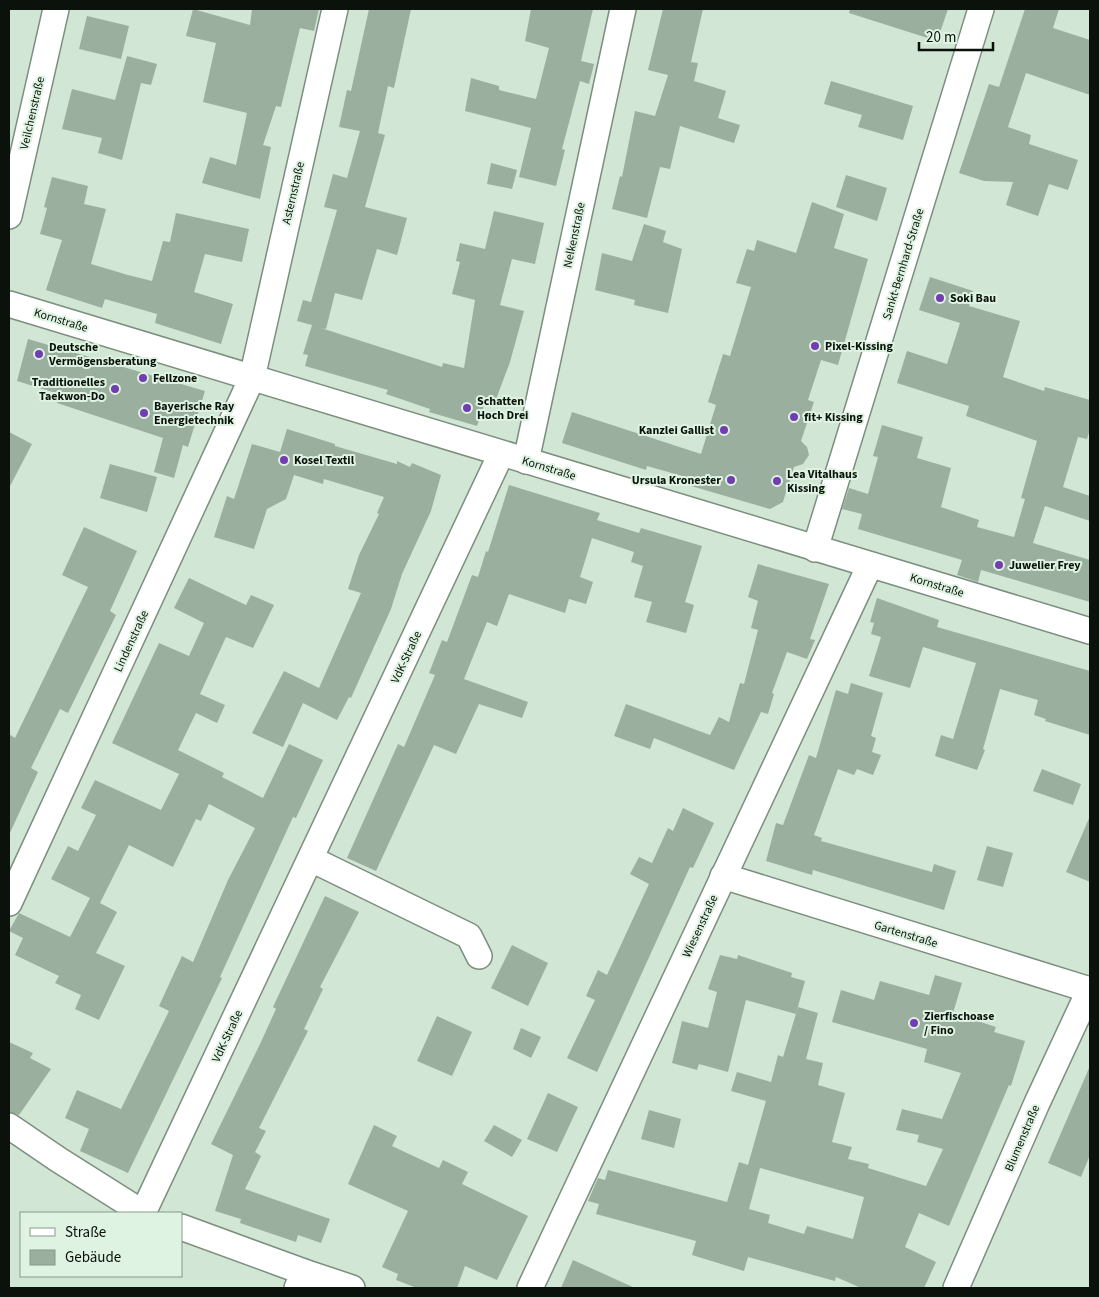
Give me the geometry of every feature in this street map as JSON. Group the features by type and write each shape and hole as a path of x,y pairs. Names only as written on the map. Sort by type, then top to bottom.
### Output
{"street":[{"name":"Veilchenstraße","path":"9,216 56,9"},
{"name":"Asternstraße","path":"252,378 336,9"},
{"name":"Nelkenstraße","path":"526,461 623,9"},
{"name":"Sankt-Bernhard-Straße","path":"816,548 981,9"},
{"name":"Kornstraße","path":"9,304 1090,631"},
{"name":"Lindenstraße","path":"9,903 252,378"},
{"name":"VdK-Straße","path":"143,1212 502,454"},
{"name":"Wiesenstraße","path":"530,1288 870,565"},
{"path":"310,859 469,936 479,956"},
{"name":"Gartenstraße","path":"723,876 1090,990"},
{"name":"Blumenstraße","path":"956,1288 1037,1103 1090,990"},
{"name":"VdK-Straße","path":"9,1126 141,1212"},
{"path":"182,1227 300,1280 352,1288"}],"building":[{"path":"193,9 250,25 252,9 319,9 314,31 300,28 281,107 276,106 263,145 271,147 260,199 202,183 210,157 236,165 247,113 203,102 216,43 186,36"},
{"path":"369,9 411,9 394,88 388,86 378,133 385,135 365,207 407,218 397,255 377,249 362,300 335,293 326,329 321,328 442,367 443,363 464,368 475,300 452,294 460,262 456,261 460,243 485,249 494,211 544,223 535,264 512,259 500,305 524,311 510,362 495,402 486,399 477,426 429,412 430,409 386,394 388,390 305,366 308,355 303,354 312,325 297,321 303,300 311,302 337,210 324,207 333,174 347,178 360,131 339,127 347,90 351,91"},
{"path":"531,9 593,9 581,61 594,64 589,84 580,81 562,149 565,150 556,186 519,177 531,128 465,111 471,78 499,86 499,90 536,99 549,48 525,41"},
{"path":"663,9 703,9 691,62 698,63 694,81 726,91 718,118 740,125 734,143 680,126 670,169 660,167 647,218 612,209 620,176 622,177 635,111 655,116 668,75 648,70"},
{"path":"850,9 948,9 937,41 849,13"},
{"path":"1025,9 1059,9 1053,28 1090,40 1090,95 1026,73 1008,127 1031,135 1029,144 1078,160 1068,190 1049,184 1038,216 1006,205 1013,182 984,181 959,173 989,84 999,87"},
{"path":"87,16 129,26 121,59 79,49"},
{"path":"127,56 157,64 151,85 141,83 122,160 98,153 102,138 62,129 72,89 115,100"},
{"path":"831,81 913,106 903,140 858,127 862,115 824,104"},
{"path":"491,163 517,170 512,189 487,184"},
{"path":"846,175 887,188 877,221 836,207"},
{"path":"52,177 88,186 84,204 106,209 91,264 128,275 152,281 163,241 170,242 176,213 249,229 242,262 205,254 194,292 233,304 221,344 155,323 157,314 105,299 102,308 46,290 62,240 40,234 47,208 44,207"},
{"path":"812,202 844,214 834,248 868,259 838,365 821,360 808,400 814,402 801,441 807,447 809,455 803,464 794,467 783,502 770,509 691,486 693,479 647,466 646,470 562,443 572,412 701,454 716,405 708,402 723,354 730,356 751,287 736,283 747,249 754,251 757,240 796,253"},
{"path":"644,224 666,231 663,242 682,249 668,313 634,305 635,300 595,290 602,253 632,261"},
{"path":"930,277 973,291 969,306 1020,321 1003,377 1044,391 1045,387 1090,400 1090,429 1087,439 1078,437 1063,487 1090,496 1090,521 1045,506 1033,543 1090,560 1090,602 981,570 978,582 957,575 962,560 858,529 862,514 842,509 849,488 868,494 878,457 873,456 882,425 923,437 917,458 951,468 941,507 979,520 977,527 1014,537 1025,499 1021,498 1037,441 966,416 969,406 897,383 907,351 947,364 960,323 919,310"},
{"path":"28,339 205,391 188,447 183,445 174,478 154,472 163,438 57,403 59,394 17,381"},
{"path":"287,429 335,444 335,446 397,464 397,461 410,467 412,463 441,475 431,511 402,574 391,609 351,698 349,697 337,720 303,703 283,747 252,733 284,671 319,688 361,593 348,589 359,555 379,514 377,513 384,497 324,479 323,484 294,475 286,499 267,509 254,549 214,537 227,496 234,499 252,444 280,452"},
{"path":"9,432 32,444 9,488"},
{"path":"110,464 157,477 147,512 100,498"},
{"path":"509,485 600,513 597,520 639,533 641,528 702,546 685,602 694,605 686,633 646,622 652,602 634,597 643,566 631,562 634,552 592,538 580,577 593,582 586,604 569,599 565,613 509,594 497,626 487,622 464,679 528,702 522,718 479,704 456,754 434,745 376,871 347,858 398,744 404,747 435,675 429,673 442,640 447,642 472,575 478,577"},
{"path":"84,527 137,551 110,611 116,615 68,713 60,709 31,768 38,772 9,835 9,734 15,738 88,587 62,575"},
{"path":"758,564 829,584 810,639 815,640 807,659 787,652 772,693 774,694 768,714 761,712 734,770 654,738 650,749 614,736 626,704 710,735 719,717 729,722 740,683 744,684 758,630 751,628 758,601 748,597"},
{"path":"189,578 246,605 251,595 274,605 253,648 226,637 200,694 225,705 217,723 196,713 178,750 224,773 222,777 263,798 289,744 323,760 296,818 293,817 220,977 222,978 128,1173 80,1151 89,1129 65,1118 77,1090 121,1109 169,1011 159,1006 182,956 193,962 228,880 255,828 209,804 201,821 196,819 173,867 129,845 100,903 117,912 96,953 125,966 99,1020 75,1009 81,995 55,983 59,976 15,955 23,938 9,931 19,913 70,937 90,898 51,879 68,846 78,851 96,815 81,808 95,780 161,810 179,774 112,743 159,643 189,656 204,623 174,608"},
{"path":"877,598 939,620 937,627 1090,671 1090,735 1045,721 1046,719 1034,715 1038,700 1000,689 983,749 985,750 977,770 935,756 941,735 953,739 976,663 923,647 910,688 869,676 881,637 871,634 874,623 870,622"},
{"path":"851,683 883,693 871,736 876,738 872,752 881,755 873,775 857,769 854,775 838,769 814,835 822,838 821,841 932,872 934,864 956,871 944,910 813,870 812,875 766,861 776,823 783,825 809,755 816,758 836,690 848,694"},
{"path":"1042,769 1081,784 1073,805 1033,791"},
{"path":"683,808 714,823 693,868 690,867 597,1072 567,1058 595,1000 586,996 598,970 607,975 649,884 630,874 639,857 652,863 668,828 673,831"},
{"path":"1090,816 1090,882 1066,872"},
{"path":"987,846 1013,853 1003,887 977,880"},
{"path":"325,896 359,912 320,987 323,989 304,1029 308,1031 259,1128 266,1131 255,1152 261,1156 245,1189 330,1219 321,1243 298,1235 296,1242 240,1223 241,1219 215,1211 233,1155 211,1144 260,1044 276,1009 273,1007"},
{"path":"512,945 548,963 528,1006 491,988"},
{"path":"720,955 737,959 738,955 792,973 791,977 805,981 796,1014 746,1000 728,1072 699,1064 697,1070 672,1063 682,1021 708,1028 717,992 708,989"},
{"path":"935,975 962,983 953,1013 996,1027 994,1032 1025,1041 1011,1086 1009,1085 949,1226 919,1213 905,1247 936,1262 924,1288 861,1288 836,1277 835,1281 748,1257 744,1271 692,1255 696,1241 596,1214 599,1204 588,1201 598,1178 605,1180 608,1170 727,1202 739,1162 748,1165 766,1101 731,1091 737,1072 771,1082 778,1055 783,1057 798,1007 818,1013 806,1059 823,1063 818,1085 845,1093 832,1142 852,1147 848,1159 869,1164 868,1168 926,1186 943,1149 917,1142 919,1135 896,1130 902,1109 942,1119 961,1073 924,1062 927,1049 832,1022 841,990 874,1000 880,981 929,995","holes":["760,1168 864,1197 853,1239 807,1226 804,1234 768,1223 770,1215 749,1209"]},
{"path":"437,1016 472,1032 452,1076 417,1061"},
{"path":"521,1028 541,1037 531,1058 513,1049"},
{"path":"9,1042 33,1053 30,1058 51,1069 19,1115 9,1112"},
{"path":"1090,1066 1090,1155 1081,1177 1048,1163"},
{"path":"548,1093 578,1107 557,1152 527,1139"},
{"path":"649,1110 681,1119 674,1148 641,1139"},
{"path":"374,1125 397,1136 392,1146 439,1168 443,1160 468,1172 462,1184 528,1216 497,1280 465,1266 457,1288 417,1288 396,1280 398,1274 382,1267 408,1211 348,1184"},
{"path":"494,1125 522,1140 512,1157 484,1141"},
{"path":"573,1260 635,1288 561,1288"}],"place":[{"name":"Soki Bau","path":"940,298"},
{"name":"Pixel-Kissing","path":"815,346"},
{"name":"Deutsche Vermögensberatung","path":"39,354"},
{"name":"Fellzone","path":"143,378"},
{"name":"Traditionelles Taekwon-Do","path":"115,389"},
{"name":"Schatten Hoch Drei","path":"467,408"},
{"name":"Bayerische Ray Energietechnik","path":"144,413"},
{"name":"fit+ Kissing","path":"794,417"},
{"name":"Kanzlei Gallist","path":"724,430"},
{"name":"Kosel Textil","path":"284,460"},
{"name":"Ursula Kronester","path":"731,480"},
{"name":"Lea Vitalhaus Kissing","path":"777,481"},
{"name":"Juwelier Frey","path":"999,565"},
{"name":"Zierfischoase / Fino","path":"914,1023"}]}
